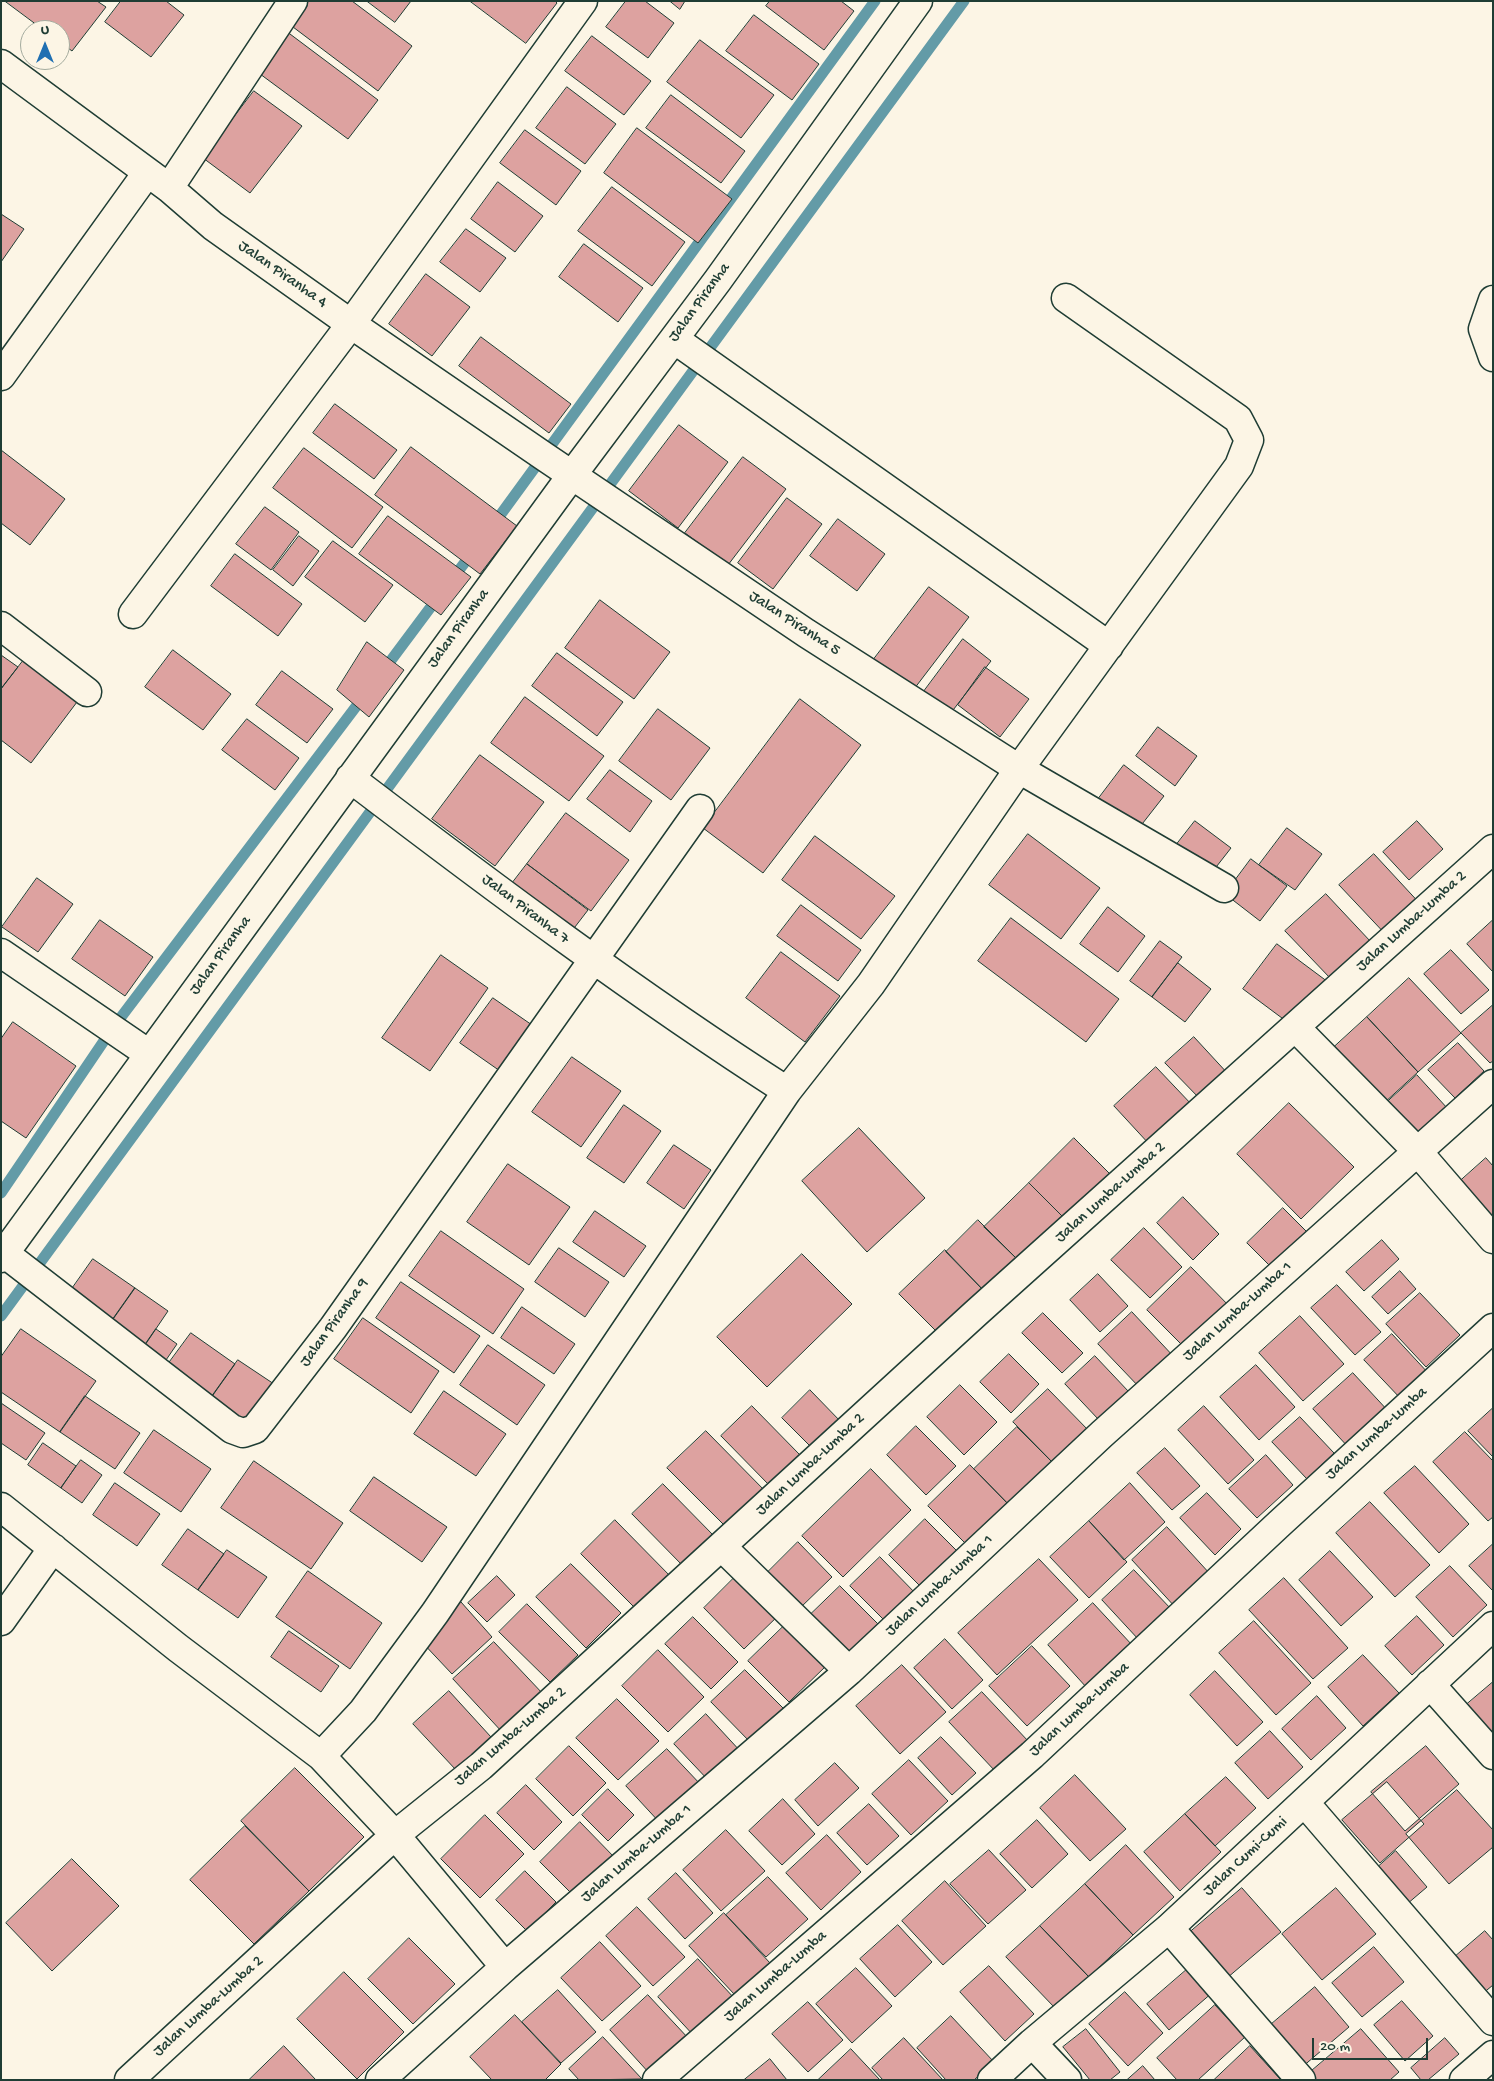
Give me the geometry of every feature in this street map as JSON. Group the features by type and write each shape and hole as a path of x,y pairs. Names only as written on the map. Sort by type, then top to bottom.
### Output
{"street":[{"path":"169,188 293,1"},
{"path":"133,614 351,324 583,1"},
{"name":"Jalan Piranha","path":"3,1255 350,778 674,339 918,1"},
{"name":"Jalan Piranha 4","path":"1,64 146,173 169,188 213,226 351,324 572,475"},
{"path":"1,376 146,173"},
{"path":"321,1756 363,1711 436,1613 787,1091 871,984 1019,769 1239,466 1249,440 1238,419 1066,298"},
{"path":"1493,300 1484,329 1493,357"},
{"path":"674,339 1109,646"},
{"name":"Jalan Piranha 5","path":"572,475 806,633 1019,769 1224,888"},
{"path":"1,626 87,692"},
{"name":"Jalan Piranha 7","path":"350,778 593,960 703,1037 787,1091"},
{"name":"Jalan Piranha 9","path":"3,1255 232,1429 243,1433 255,1429 333,1328 700,809"},
{"name":"Jalan Lumba-Lumba 2","path":"129,2080 394,1835 481,1766 976,1313 1493,849"},
{"path":"1,953 149,1054"},
{"path":"1295,1027 1418,1152 1493,1238"},
{"name":"Jalan Lumba-Lumba 1","path":"380,2080 505,1967 849,1671 1102,1434 1493,1084"},
{"name":"Jalan Lumba-Lumba","path":"657,2080 1032,1755 1279,1524 1493,1328"},
{"path":"1,1507 178,1648 321,1756 394,1835 505,1967"},
{"path":"722,1547 849,1671"},
{"path":"1,1621 53,1548"},
{"name":"Jalan Cumi-Cumi","path":"992,2080 1032,2042 1169,1928 1493,1626"},
{"path":"1430,1684 1493,1755"},
{"path":"1305,1803 1493,2021"},
{"path":"1169,1928 1301,2080"},
{"path":"1032,2042 1067,2080"},
{"path":"1464,2080 1493,2055"}],"building":[{"path":"5,1 97,1 106,7 72,51 70,50 70,20 31,20"},
{"path":"121,1 166,1 184,15 151,57 105,22"},
{"path":"306,1 352,1 412,46 378,91 289,24"},
{"path":"367,1 411,1 395,22"},
{"path":"470,1 555,1 557,3 526,43"},
{"path":"626,1 645,1 674,23 648,58 606,27"},
{"path":"670,1 685,1 680,9"},
{"path":"770,1 841,1 854,11 824,50 766,6"},
{"path":"754,15 819,64 792,100 726,51"},
{"path":"286,31 378,100 348,139 256,71"},
{"path":"592,36 651,81 624,115 565,71"},
{"path":"700,40 774,95 741,138 667,82"},
{"path":"567,87 616,124 585,164 536,128"},
{"path":"254,91 302,126 250,193 203,158"},
{"path":"671,95 745,151 721,183 646,128"},
{"path":"637,128 732,199 698,243 604,173"},
{"path":"525,130 581,171 556,205 500,163"},
{"path":"498,182 543,216 515,252 471,219"},
{"path":"612,187 685,242 652,286 578,231"},
{"path":"1,214 24,229 1,262"},
{"path":"466,229 506,258 480,292 440,262"},
{"path":"584,244 643,288 618,322 559,277"},
{"path":"426,274 470,307 432,356 389,324"},
{"path":"481,337 571,404 549,433 459,366"},
{"path":"335,404 397,450 374,479 313,433"},
{"path":"679,425 728,462 678,528 629,491"},
{"path":"411,447 517,526 480,574 375,495"},
{"path":"304,448 383,507 352,548 273,488"},
{"path":"1,450 65,499 30,545 1,523"},
{"path":"743,457 786,489 728,565 685,533"},
{"path":"787,498 822,524 773,589 738,563"},
{"path":"265,507 299,532 271,570 236,544"},
{"path":"388,516 471,577 441,615 359,554"},
{"path":"838,519 885,554 857,591 810,556"},
{"path":"299,536 319,551 293,586 273,570"},
{"path":"333,541 393,585 365,622 305,577"},
{"path":"235,554 302,604 278,636 211,586"},
{"path":"929,587 969,617 911,693 871,663"},
{"path":"600,600 670,652 634,699 565,648"},
{"path":"963,639 991,661 950,714 922,694"},
{"path":"367,642 404,670 369,717 337,690"},
{"path":"173,650 231,694 203,730 145,687"},
{"path":"557,653 623,702 597,736 532,686"},
{"path":"1,655 18,667 1,689"},
{"path":"23,661 77,702 31,763 1,740 1,689"},
{"path":"985,667 1029,699 1000,737 958,705"},
{"path":"282,671 333,709 307,743 256,705"},
{"path":"525,697 604,756 569,801 491,743"},
{"path":"800,699 861,745 763,873 703,828"},
{"path":"658,709 710,748 671,800 619,761"},
{"path":"247,719 299,758 275,790 222,750"},
{"path":"1158,727 1197,756 1175,786 1136,756"},
{"path":"480,755 544,802 495,866 432,819"},
{"path":"1124,765 1164,796 1139,828 1099,798"},
{"path":"610,770 652,801 630,832 587,799"},
{"path":"566,813 629,860 591,911 527,864"},
{"path":"1195,821 1231,848 1213,871 1177,844"},
{"path":"1417,821 1443,849 1409,880 1383,852"},
{"path":"1287,828 1322,854 1295,890 1259,865"},
{"path":"1028,834 1100,888 1061,939 989,885"},
{"path":"815,836 895,896 861,939 782,880"},
{"path":"1374,854 1424,908 1390,939 1339,885"},
{"path":"1251,859 1287,886 1260,921 1225,894"},
{"path":"527,864 588,910 568,936 507,890"},
{"path":"37,878 73,904 38,952 2,927"},
{"path":"1326,894 1371,942 1331,979 1285,931"},
{"path":"801,905 861,950 838,981 777,936"},
{"path":"1108,907 1145,936 1118,972 1080,944"},
{"path":"1011,918 1119,999 1086,1042 978,961"},
{"path":"100,920 153,957 125,996 72,959"},
{"path":"1493,920 1493,972 1467,944"},
{"path":"1160,941 1182,957 1152,997 1130,981"},
{"path":"1277,944 1328,982 1294,1027 1243,989"},
{"path":"1451,950 1489,990 1461,1014 1424,974"},
{"path":"781,952 840,996 805,1042 746,998"},
{"path":"441,955 488,988 430,1071 382,1038"},
{"path":"1178,963 1211,989 1185,1022 1152,997"},
{"path":"1409,978 1461,1033 1418,1072 1367,1017"},
{"path":"493,998 532,1025 500,1071 460,1043"},
{"path":"1493,1005 1493,1061 1490,1063 1461,1033"},
{"path":"1367,1017 1418,1072 1383,1104 1332,1049"},
{"path":"13,1022 76,1066 26,1138 1,1121 1,1039"},
{"path":"1194,1037 1230,1076 1202,1101 1165,1063"},
{"path":"1458,1043 1484,1071 1455,1098 1428,1070"},
{"path":"572,1057 621,1091 581,1147 532,1112"},
{"path":"1156,1067 1193,1106 1150,1145 1114,1106"},
{"path":"1417,1075 1448,1109 1416,1139 1384,1105"},
{"path":"1289,1103 1354,1167 1301,1219 1237,1154"},
{"path":"624,1105 661,1131 624,1183 587,1158"},
{"path":"859,1128 925,1198 867,1252 802,1181"},
{"path":"1074,1138 1114,1178 1063,1217 1029,1183"},
{"path":"674,1145 711,1170 684,1209 647,1183"},
{"path":"1486,1158 1493,1166 1493,1221 1458,1183"},
{"path":"508,1164 570,1207 529,1265 467,1222"},
{"path":"1029,1183 1063,1217 1019,1261 984,1227"},
{"path":"1183,1197 1219,1234 1193,1260 1157,1223"},
{"path":"1283,1208 1311,1236 1275,1271 1247,1243"},
{"path":"595,1211 646,1246 624,1277 573,1242"},
{"path":"978,1220 1019,1261 986,1293 946,1252"},
{"path":"1144,1228 1182,1267 1150,1298 1111,1260"},
{"path":"441,1231 524,1289 493,1334 409,1276"},
{"path":"1382,1240 1399,1259 1364,1291 1346,1272"},
{"path":"559,1248 609,1282 585,1317 535,1282"},
{"path":"945,1250 986,1293 941,1336 899,1294"},
{"path":"802,1254 852,1304 767,1387 717,1337"},
{"path":"93,1259 135,1288 111,1322 69,1293"},
{"path":"1191,1267 1234,1311 1191,1354 1147,1310"},
{"path":"1400,1271 1416,1289 1388,1314 1372,1297"},
{"path":"1098,1274 1128,1306 1100,1332 1070,1300"},
{"path":"401,1282 480,1336 454,1373 376,1318"},
{"path":"1337,1285 1381,1332 1355,1355 1311,1308"},
{"path":"135,1288 168,1311 145,1345 111,1322"},
{"path":"1420,1293 1460,1335 1426,1367 1386,1324"},
{"path":"522,1307 575,1344 554,1374 501,1338"},
{"path":"1132,1312 1175,1358 1141,1389 1098,1344"},
{"path":"1043,1313 1083,1353 1062,1373 1022,1333"},
{"path":"1300,1316 1344,1364 1303,1401 1259,1353"},
{"path":"363,1318 439,1371 411,1413 334,1359"},
{"path":"21,1329 96,1381 60,1432 1,1392 1,1357"},
{"path":"156,1329 177,1344 166,1360 145,1345"},
{"path":"191,1333 235,1364 208,1402 163,1371"},
{"path":"1392,1334 1430,1375 1402,1400 1364,1360"},
{"path":"488,1345 545,1385 517,1425 460,1385"},
{"path":"1009,1354 1039,1384 1011,1413 980,1382"},
{"path":"1095,1356 1129,1392 1099,1420 1065,1384"},
{"path":"238,1360 274,1384 244,1427 208,1402"},
{"path":"1256,1365 1295,1407 1259,1440 1220,1397"},
{"path":"1353,1373 1390,1413 1350,1449 1313,1409"},
{"path":"960,1385 997,1422 964,1455 927,1417"},
{"path":"1048,1389 1091,1433 1057,1467 1013,1422"},
{"path":"810,1390 843,1424 815,1451 782,1418"},
{"path":"444,1391 506,1434 476,1476 414,1434"},
{"path":"85,1396 140,1433 115,1469 60,1432"},
{"path":"1,1403 45,1433 26,1460 1,1443"},
{"path":"752,1406 800,1455 770,1486 721,1436"},
{"path":"1204,1406 1254,1460 1228,1484 1178,1430"},
{"path":"1493,1408 1493,1457 1468,1431"},
{"path":"1300,1417 1334,1453 1307,1479 1272,1442"},
{"path":"916,1426 956,1466 926,1495 887,1455"},
{"path":"1017,1427 1057,1467 1013,1509 974,1469"},
{"path":"154,1430 211,1469 181,1512 124,1473"},
{"path":"706,1431 769,1495 731,1532 667,1468"},
{"path":"1465,1432 1493,1461 1493,1517 1488,1521 1433,1462"},
{"path":"43,1443 76,1466 61,1488 28,1465"},
{"path":"1165,1448 1200,1486 1172,1510 1137,1473"},
{"path":"1266,1455 1293,1485 1257,1518 1229,1489"},
{"path":"81,1460 102,1475 82,1503 61,1488"},
{"path":"254,1461 343,1523 311,1569 221,1508"},
{"path":"970,1465 1013,1509 972,1550 928,1506"},
{"path":"1415,1466 1469,1524 1439,1553 1384,1493"},
{"path":"871,1469 911,1510 843,1577 802,1536"},
{"path":"374,1477 447,1527 422,1562 350,1511"},
{"path":"115,1483 160,1514 137,1546 93,1515"},
{"path":"1130,1483 1165,1522 1124,1560 1089,1521"},
{"path":"663,1484 715,1537 684,1567 632,1514"},
{"path":"1207,1493 1241,1529 1215,1555 1180,1518"},
{"path":"1370,1502 1430,1565 1395,1597 1336,1533"},
{"path":"925,1519 958,1552 922,1588 889,1555"},
{"path":"615,1520 674,1580 640,1613 581,1554"},
{"path":"1089,1521 1127,1562 1089,1598 1050,1557"},
{"path":"1167,1527 1211,1575 1176,1608 1132,1560"},
{"path":"188,1529 224,1554 198,1590 162,1565"},
{"path":"798,1542 832,1577 799,1609 765,1575"},
{"path":"1493,1544 1493,1591 1469,1566"},
{"path":"227,1550 267,1577 238,1618 198,1590"},
{"path":"1330,1551 1373,1597 1341,1626 1299,1580"},
{"path":"880,1557 920,1598 891,1627 850,1586"},
{"path":"1039,1559 1078,1600 997,1675 958,1633"},
{"path":"571,1564 621,1613 586,1648 536,1597"},
{"path":"1450,1566 1487,1605 1453,1637 1416,1597"},
{"path":"1134,1570 1172,1610 1139,1640 1102,1600"},
{"path":"308,1571 382,1623 350,1669 276,1617"},
{"path":"741,1571 782,1612 744,1649 704,1608"},
{"path":"497,1576 515,1595 487,1622 468,1603"},
{"path":"1284,1578 1348,1648 1313,1679 1249,1610"},
{"path":"840,1586 878,1624 848,1655 809,1616"},
{"path":"461,1602 492,1637 452,1674 420,1640"},
{"path":"1093,1603 1133,1646 1087,1688 1048,1645"},
{"path":"527,1604 578,1655 550,1682 499,1632"},
{"path":"1417,1616 1444,1645 1412,1675 1385,1646"},
{"path":"693,1617 738,1662 711,1689 665,1644"},
{"path":"1254,1621 1311,1683 1276,1715 1219,1653"},
{"path":"786,1624 827,1665 789,1702 748,1661"},
{"path":"289,1631 339,1666 321,1692 271,1657"},
{"path":"945,1639 983,1680 952,1709 914,1668"},
{"path":"494,1642 544,1695 503,1733 453,1679"},
{"path":"1032,1646 1070,1686 1027,1726 989,1686"},
{"path":"658,1650 704,1697 668,1732 622,1686"},
{"path":"1363,1655 1399,1693 1363,1726 1328,1687"},
{"path":"902,1665 946,1712 900,1754 856,1706"},
{"path":"745,1670 786,1711 752,1744 711,1702"},
{"path":"1215,1671 1263,1722 1237,1746 1190,1695"},
{"path":"1493,1682 1493,1736 1466,1705"},
{"path":"449,1691 491,1737 456,1770 413,1724"},
{"path":"982,1692 1029,1742 996,1772 949,1722"},
{"path":"1317,1696 1346,1728 1311,1760 1282,1729"},
{"path":"617,1699 659,1741 618,1780 576,1738"},
{"path":"706,1714 742,1753 710,1782 674,1744"},
{"path":"1270,1731 1303,1767 1268,1799 1235,1763"},
{"path":"941,1737 976,1773 952,1795 918,1758"},
{"path":"569,1746 606,1783 573,1816 536,1779"},
{"path":"1426,1746 1459,1784 1405,1831 1371,1792"},
{"path":"667,1749 702,1786 661,1824 626,1786"},
{"path":"909,1760 948,1801 911,1835 872,1794"},
{"path":"835,1763 859,1788 818,1826 795,1800"},
{"path":"295,1768 364,1837 309,1891 241,1821"},
{"path":"1075,1775 1126,1829 1090,1861 1040,1808"},
{"path":"1226,1777 1256,1808 1215,1846 1185,1814"},
{"path":"1387,1782 1424,1824 1380,1863 1342,1820"},
{"path":"526,1785 562,1822 534,1850 497,1813"},
{"path":"608,1789 634,1815 608,1841 582,1815"},
{"path":"1457,1790 1493,1830 1493,1847 1449,1884 1406,1834"},
{"path":"783,1799 815,1834 782,1865 749,1831"},
{"path":"869,1804 899,1836 867,1865 837,1833"},
{"path":"1185,1814 1221,1852 1180,1891 1144,1852"},
{"path":"485,1815 524,1854 480,1898 441,1859"},
{"path":"1037,1820 1068,1854 1032,1888 1000,1854"},
{"path":"580,1822 616,1859 576,1898 540,1862"},
{"path":"245,1826 309,1891 254,1944 190,1880"},
{"path":"726,1830 765,1871 721,1911 683,1870"},
{"path":"827,1835 861,1872 821,1910 786,1873"},
{"path":"1126,1845 1174,1897 1133,1935 1085,1884"},
{"path":"989,1850 1026,1890 988,1924 950,1884"},
{"path":"1396,1851 1427,1887 1400,1910 1369,1875"},
{"path":"72,1859 119,1906 52,1971 6,1923"},
{"path":"525,1871 556,1902 527,1931 496,1900"},
{"path":"676,1873 713,1913 685,1939 648,1899"},
{"path":"768,1877 808,1919 766,1957 726,1915"},
{"path":"945,1881 986,1926 943,1965 902,1921"},
{"path":"1085,1884 1133,1935 1089,1977 1040,1926"},
{"path":"1242,1888 1281,1932 1227,1978 1189,1933"},
{"path":"1336,1888 1376,1934 1322,1980 1282,1934"},
{"path":"637,1907 685,1957 653,1986 606,1936"},
{"path":"724,1913 770,1963 735,1995 689,1946"},
{"path":"898,1925 932,1962 895,1997 860,1959"},
{"path":"1040,1926 1089,1977 1055,2008 1006,1957"},
{"path":"1485,1931 1493,1940 1493,1985 1481,1995 1450,1961"},
{"path":"409,1938 455,1984 413,2024 368,1979"},
{"path":"600,1942 641,1986 602,2021 561,1978"},
{"path":"1374,1947 1404,1982 1362,2017 1332,1983"},
{"path":"698,1959 735,1999 695,2037 658,1997"},
{"path":"989,1966 1034,2014 1005,2041 960,1992"},
{"path":"1191,1966 1213,1992 1169,2030 1147,2004"},
{"path":"856,1968 892,2006 852,2043 816,2004"},
{"path":"344,1972 404,2032 357,2079 297,2019"},
{"path":"1315,1987 1349,2027 1301,2068 1267,2028"},
{"path":"558,1990 596,2032 561,2063 522,2022"},
{"path":"1125,1992 1163,2033 1128,2066 1089,2024"},
{"path":"648,1995 689,2039 650,2074 610,2030"},
{"path":"1402,2001 1433,2036 1405,2061 1374,2025"},
{"path":"808,2002 843,2040 808,2072 772,2034"},
{"path":"1215,2005 1245,2037 1198,2080 1177,2080 1157,2058"},
{"path":"515,2015 561,2064 545,2080 492,2080 470,2057"},
{"path":"951,2016 994,2062 974,2080 946,2080 917,2048"},
{"path":"1086,2029 1120,2072 1110,2080 1090,2080 1063,2047"},
{"path":"1361,2029 1399,2072 1390,2080 1313,2080 1308,2074"},
{"path":"603,2037 642,2079 579,2080 569,2069"},
{"path":"904,2038 943,2080 883,2080 872,2068"},
{"path":"1445,2038 1459,2054 1428,2080 1421,2080 1411,2068"},
{"path":"284,2046 316,2080 249,2080"},
{"path":"1250,2046 1281,2080 1214,2080"},
{"path":"851,2049 880,2080 818,2080"},
{"path":"770,2059 787,2080 744,2080"},
{"path":"1143,2066 1155,2080 1127,2080"}],"waterway":[{"path":"493,525 875,1"},
{"path":"1,1316 964,1"},
{"path":"451,581 474,550"},
{"path":"383,671 439,596"},
{"path":"1,1193 112,1029 364,696"}]}
